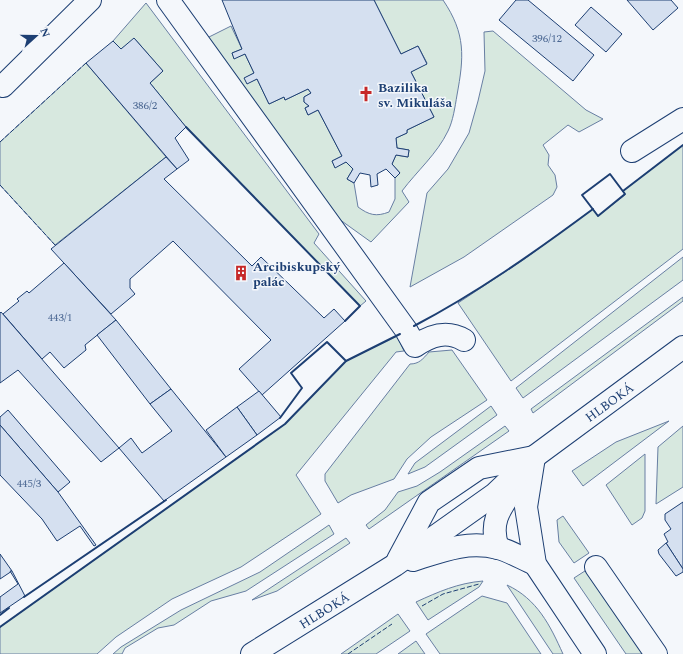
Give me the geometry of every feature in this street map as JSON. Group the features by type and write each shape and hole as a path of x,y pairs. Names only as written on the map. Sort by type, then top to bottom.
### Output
{"street":[{"path":"0,85 3,86 90,0"},
{"path":"168,0 406,330 415,346 433,336 448,334 457,336 464,340"},
{"path":"632,151 683,119"},
{"name":"HLBOKÁ","path":"252,654 395,565 495,494 534,457 683,347"},
{"path":"534,457 526,507 535,564 594,654"},
{"name":"HLBOKÁ","path":"498,548 494,530 496,518 534,457"},
{"name":"HLBOKÁ","path":"395,565 429,502 479,468 534,457"},
{"name":"HLBOKÁ","path":"395,565 459,546 476,545 498,548 535,564"},
{"path":"596,567 656,654"}],"shaded area":[{"path":"374,0 443,0 456,24 462,57 455,109 448,131 433,155 402,191 409,202 371,242 332,214 207,38 231,26 242,49 232,53 234,58 245,54 254,73 245,78 247,83 257,79 269,104 284,97 285,100 308,89 311,93 304,97 304,102 309,106 305,108 308,115 318,110 342,156 332,161 335,167 346,162 353,169 347,179 354,183 358,207 366,212 376,215 384,214 389,212 395,199 395,178 400,173 392,164 396,155 408,157 409,150 397,148 396,138 407,133 407,130 434,117 411,72 427,63 418,46 401,54"},
{"path":"146,3 319,234 314,243 366,301 360,306 186,127 150,83 163,71 135,39 121,49 113,41"},
{"path":"493,31 586,110 603,119 579,132 568,125 543,145 549,155 548,165 555,175 557,187 553,195 464,257 410,287 427,193 448,169 469,133 485,71 484,32"},
{"path":"86,63 166,157 55,245 0,185 0,142"},
{"path":"683,145 683,249 511,381 458,303 523,260 593,209 598,216 625,195 623,191"},
{"path":"683,257 683,280 523,398 516,388"},
{"path":"683,297 683,301 533,413 531,409"},
{"path":"397,336 404,351 396,352 296,475 321,514 241,567 172,599 116,637 97,654 0,654 0,627 285,424 346,361"},
{"path":"452,350 487,400 431,437 407,459 394,479 351,495 338,503 325,481 325,474 410,364 423,359 429,352"},
{"path":"491,406 497,415 425,467 408,474 415,463"},
{"path":"669,421 583,486 572,471 616,442"},
{"path":"505,426 509,431 369,529 366,525 385,510 398,492 417,486 440,472"},
{"path":"683,426 683,487 656,504 658,447"},
{"path":"645,454 645,511 642,518 632,525 606,485"},
{"path":"563,516 589,553 574,563 559,542 557,520"},
{"path":"329,525 334,534 246,591 211,601 174,625 158,628 125,648 122,654 113,654 121,647 181,610 260,572"},
{"path":"346,538 350,543 277,591 252,600"},
{"path":"588,569 646,654 626,654 574,578"},
{"path":"483,581 479,587 428,620 416,602 440,591"},
{"path":"507,585 527,598 534,605 553,633 563,654 553,654"},
{"path":"482,596 507,603 541,654 440,654 426,634"},
{"path":"398,614 410,631 376,654 341,654"},
{"path":"416,641 425,654 398,654"}],"building":[{"name":"Bazilika sv. Mikuláša","path":"222,0 374,0 401,54 418,46 427,64 411,72 434,117 407,130 407,133 396,138 397,148 409,150 408,157 396,155 392,164 400,173 395,178 386,169 377,174 378,185 371,187 370,175 360,173 354,183 347,179 353,169 346,162 335,168 332,161 342,156 318,110 308,115 305,108 309,106 304,102 304,97 311,93 308,89 285,100 284,97 269,104 257,79 247,84 244,78 254,73 245,54 234,59 232,53 242,49"},
{"path":"516,0 528,0 594,55 573,81 499,20"},
{"path":"627,0 671,0 678,8 653,30"},
{"path":"591,7 622,34 606,52 575,25"},
{"path":"134,38 163,71 150,83 186,127 175,138 189,160 177,169 86,63 113,41 121,49"},
{"name":"Arcibiskupský palác","path":"166,157 177,169 164,179 252,266 261,257 324,318 334,309 345,321 262,395 239,369 271,340 173,241 130,279 130,288 135,294 111,314 51,249"},
{"path":"64,263 116,320 85,345 86,350 64,368 50,352 42,359 3,314 19,301 17,299 27,291 29,293"},
{"path":"1,312 119,448 101,462 18,370 0,383"},
{"path":"116,320 171,389 150,404 97,335"},
{"path":"171,389 226,457 164,501 119,448 131,438 142,453 172,431 150,404"},
{"path":"259,391 281,417 257,435 237,407"},
{"path":"237,407 257,435 226,457 206,430"},
{"path":"8,410 70,482 58,492 0,425 0,417"},
{"path":"0,425 58,492 96,545 94,546 80,526 57,541 42,519 0,475"},
{"path":"683,502 683,569 666,543 668,542 664,534 671,529 665,520 665,514"},
{"path":"666,543 683,569 683,572 676,576 659,554 658,550"},
{"path":"0,554 12,571 0,579"},
{"path":"10,571 12,571 25,596 0,613 0,597 18,584"}],"fence":[{"path":"0,142 86,63"},
{"path":"0,185 55,245"},
{"path":"422,606 443,594 479,584"},
{"path":"348,654 392,624"}],"wall":[{"path":"186,127 360,306 345,321"},
{"path":"623,191 683,145"},
{"path":"610,174 625,194 598,216 582,195 610,174"},
{"path":"414,326 483,286 593,209"},
{"path":"346,361 400,334"},
{"path":"0,627 285,424 346,361 327,342 291,373 302,388 280,418"},
{"path":"24,597 166,500"},
{"path":"0,615 9,608"}],"place":[{"name":"Bazilika sv. Mikuláša","path":"366,94"},
{"name":"Arcibiskupský palác","path":"241,273"}]}
